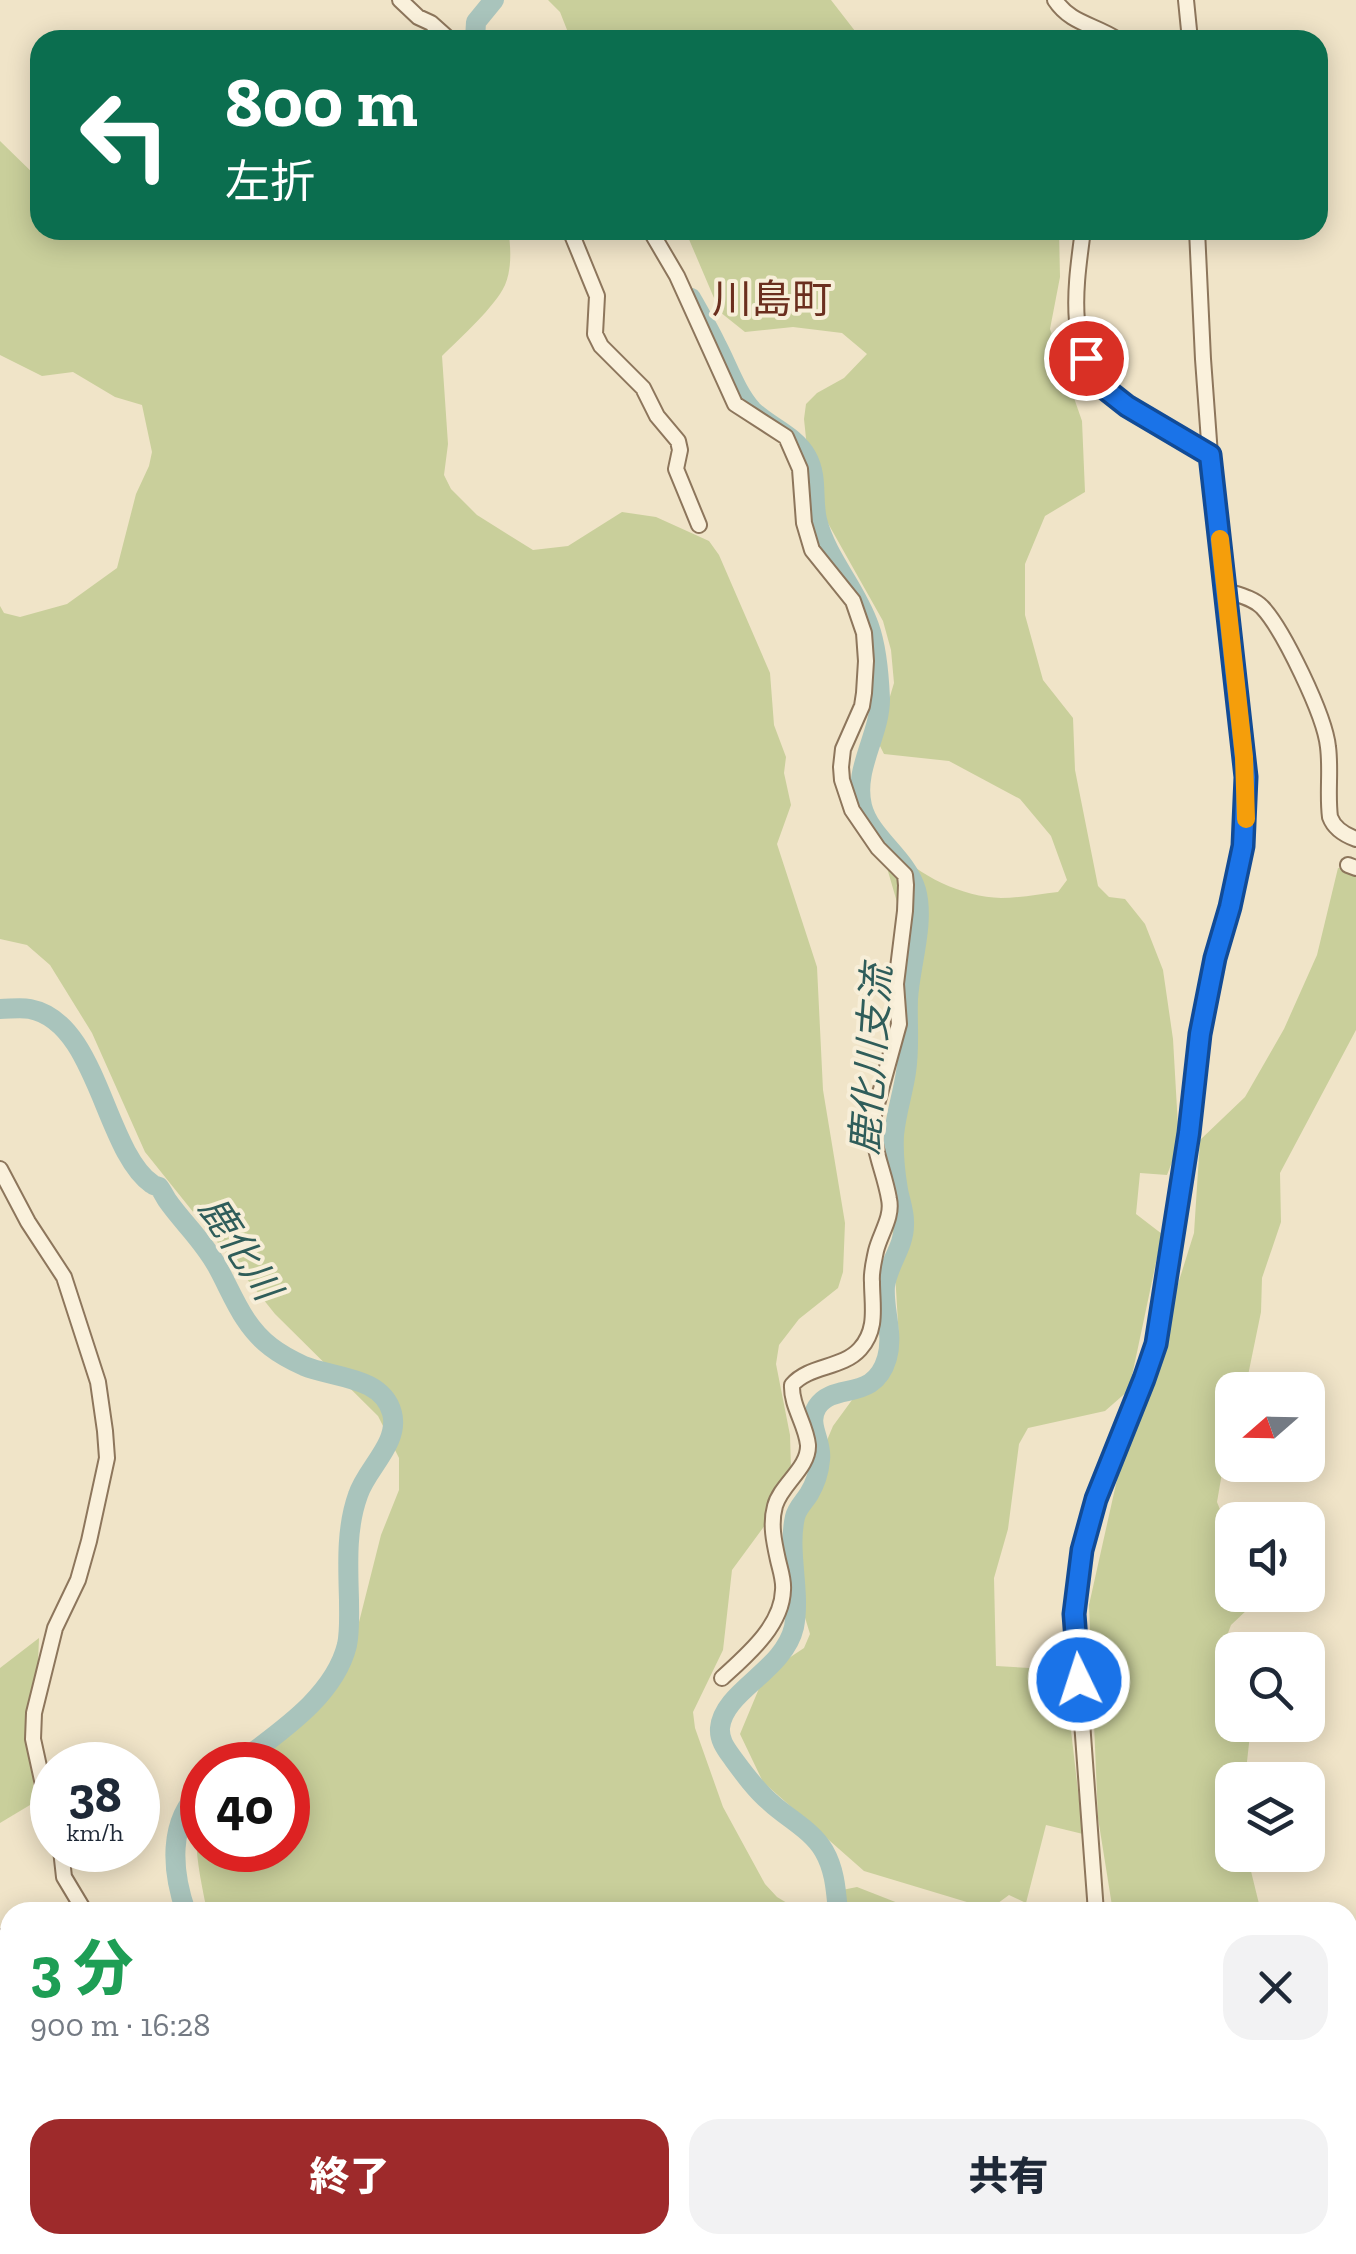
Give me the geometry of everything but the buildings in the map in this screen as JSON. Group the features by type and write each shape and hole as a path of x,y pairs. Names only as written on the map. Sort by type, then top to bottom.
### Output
{"street":[{"path":"400,0 439,30"},
{"path":"1054,0 1065,14 1102,30"},
{"path":"1186,0 1189,30"},
{"path":"574,240 597,296 595,334 601,346 643,388 657,416 678,441 676,469 699,525"},
{"path":"656,240 678,276 735,404 790,442 800,469 804,522 812,550 852,600 864,633 866,661 862,706 844,749 842,780 852,810 878,848 905,875 906,885 896,984 898,1024 872,1130 890,1200 871,1278 874,1319 859,1350 800,1376 792,1385 808,1452 775,1506 772,1532 784,1586 782,1603 762,1638 722,1678"},
{"path":"1082,240 1077,325 1094,372 1108,391 1127,406 1210,455"},
{"path":"1095,1902 1075,1630 1076,1591 1086,1528 1156,1344 1189,1133 1200,1034 1243,846 1246,777 1210,455 1197,240"},
{"path":"1227,592 1264,608 1308,687 1328,746 1330,817 1340,830 1356,839"},
{"path":"0,1168 28,1222 64,1277 98,1382 107,1458 78,1580 56,1628 34,1713 34,1742"},
{"path":"64,1872 79,1902"}],"green space":[{"path":"548,0 831,0 854,30 567,30 560,12"},
{"path":"0,141 30,170 30,240 509,240 509,272 500,294 442,356 448,444 444,475 451,489 477,515 533,550 568,546 622,512 656,517 709,541 719,555 770,673 774,725 786,757 784,773 791,805 777,844 817,967 823,1090 845,1223 843,1272 838,1288 799,1319 779,1345 776,1364 790,1435 791,1469 771,1517 732,1570 723,1650 693,1712 723,1807 765,1884 785,1902 205,1902 199,1872 310,1872 310,1742 262,1742 334,1674 357,1630 381,1535 399,1490 399,1458 378,1416 275,1314 145,1152 92,1033 50,965 27,945 0,939 0,606 4,613 20,617 67,604 117,568 136,494 152,452 142,405 115,397 73,372 42,376 0,355"},
{"path":"689,240 1059,240 1060,277 1050,329 1082,421 1085,492 1045,516 1025,564 1025,615 1043,680 1073,718 1075,770 1098,886 1109,897 1125,899 1145,924 1163,970 1173,1039 1179,1144 1167,1175 1140,1173 1136,1214 1162,1234 1129,1390 1105,1411 1028,1428 1019,1444 1008,1529 994,1578 996,1666 1064,1670 1083,1834 1046,1825 1026,1902 1009,1895 1000,1902 967,1902 864,1871 763,1782 740,1734 765,1674 804,1648 810,1634 783,1545 833,1426 852,1400 887,1370 899,1340 889,1171 917,1043 908,940 885,861 893,847 928,876 986,897 1058,892 1067,880 1051,836 1020,799 949,761 884,754 877,740 894,683 891,650 883,621 825,518 809,467 804,419 806,404 844,378 867,354 842,333 793,327 745,332 720,312"},
{"path":"1338,868 1356,871 1356,1030 1280,1173 1281,1222 1262,1278 1261,1312 1249,1372 1215,1372 1215,1482 1220,1482 1215,1502 1215,1612 1245,1612 1228,1632 1215,1632 1215,1742 1249,1742 1247,1762 1215,1762 1215,1872 1251,1872 1259,1902 1111,1902 1098,1818 1089,1605 1118,1475 1194,1233 1200,1140 1245,1097 1284,1029 1317,955"},
{"path":"39,1638 35,1742 30,1742 30,1805 0,1823 0,1668"},
{"path":"857,1887 895,1902 830,1902 842,1890"}],"waterway":[{"name":"鹿化川支流","path":"476,30 476,22 494,0"},
{"name":"鹿化川支流","path":"691,298 746,403 796,443 810,465 817,520 834,561 863,612 876,652 879,712 861,779 862,806 872,828 911,878 918,903 908,999 907,1063 894,1135 904,1225 885,1286 887,1358 873,1381 824,1399 817,1407 813,1420 819,1469 796,1514 793,1530 794,1627 779,1656 731,1703 720,1728 724,1745 751,1782 824,1851 833,1873 837,1902"},
{"name":"鹿化川","path":"0,1009 30,1009 53,1019 71,1037 136,1167 159,1187 205,1248 261,1339 304,1366 367,1385 387,1401 392,1413 391,1435 362,1485 351,1520 349,1634 340,1664 317,1698 266,1742"},
{"name":"鹿化川","path":"180,1826 176,1864 184,1902"}],"slow traffic":[{"path":"1220,539 1244,757 1246,819"}],"district":[{"name":"川島町","path":"772,299"}],"route":[{"path":"1079,1680 1074,1614 1086,1528 1156,1344 1178,1212 1200,1034 1243,846 1247,793 1210,455 1127,406 1108,391 1086,358"}]}
